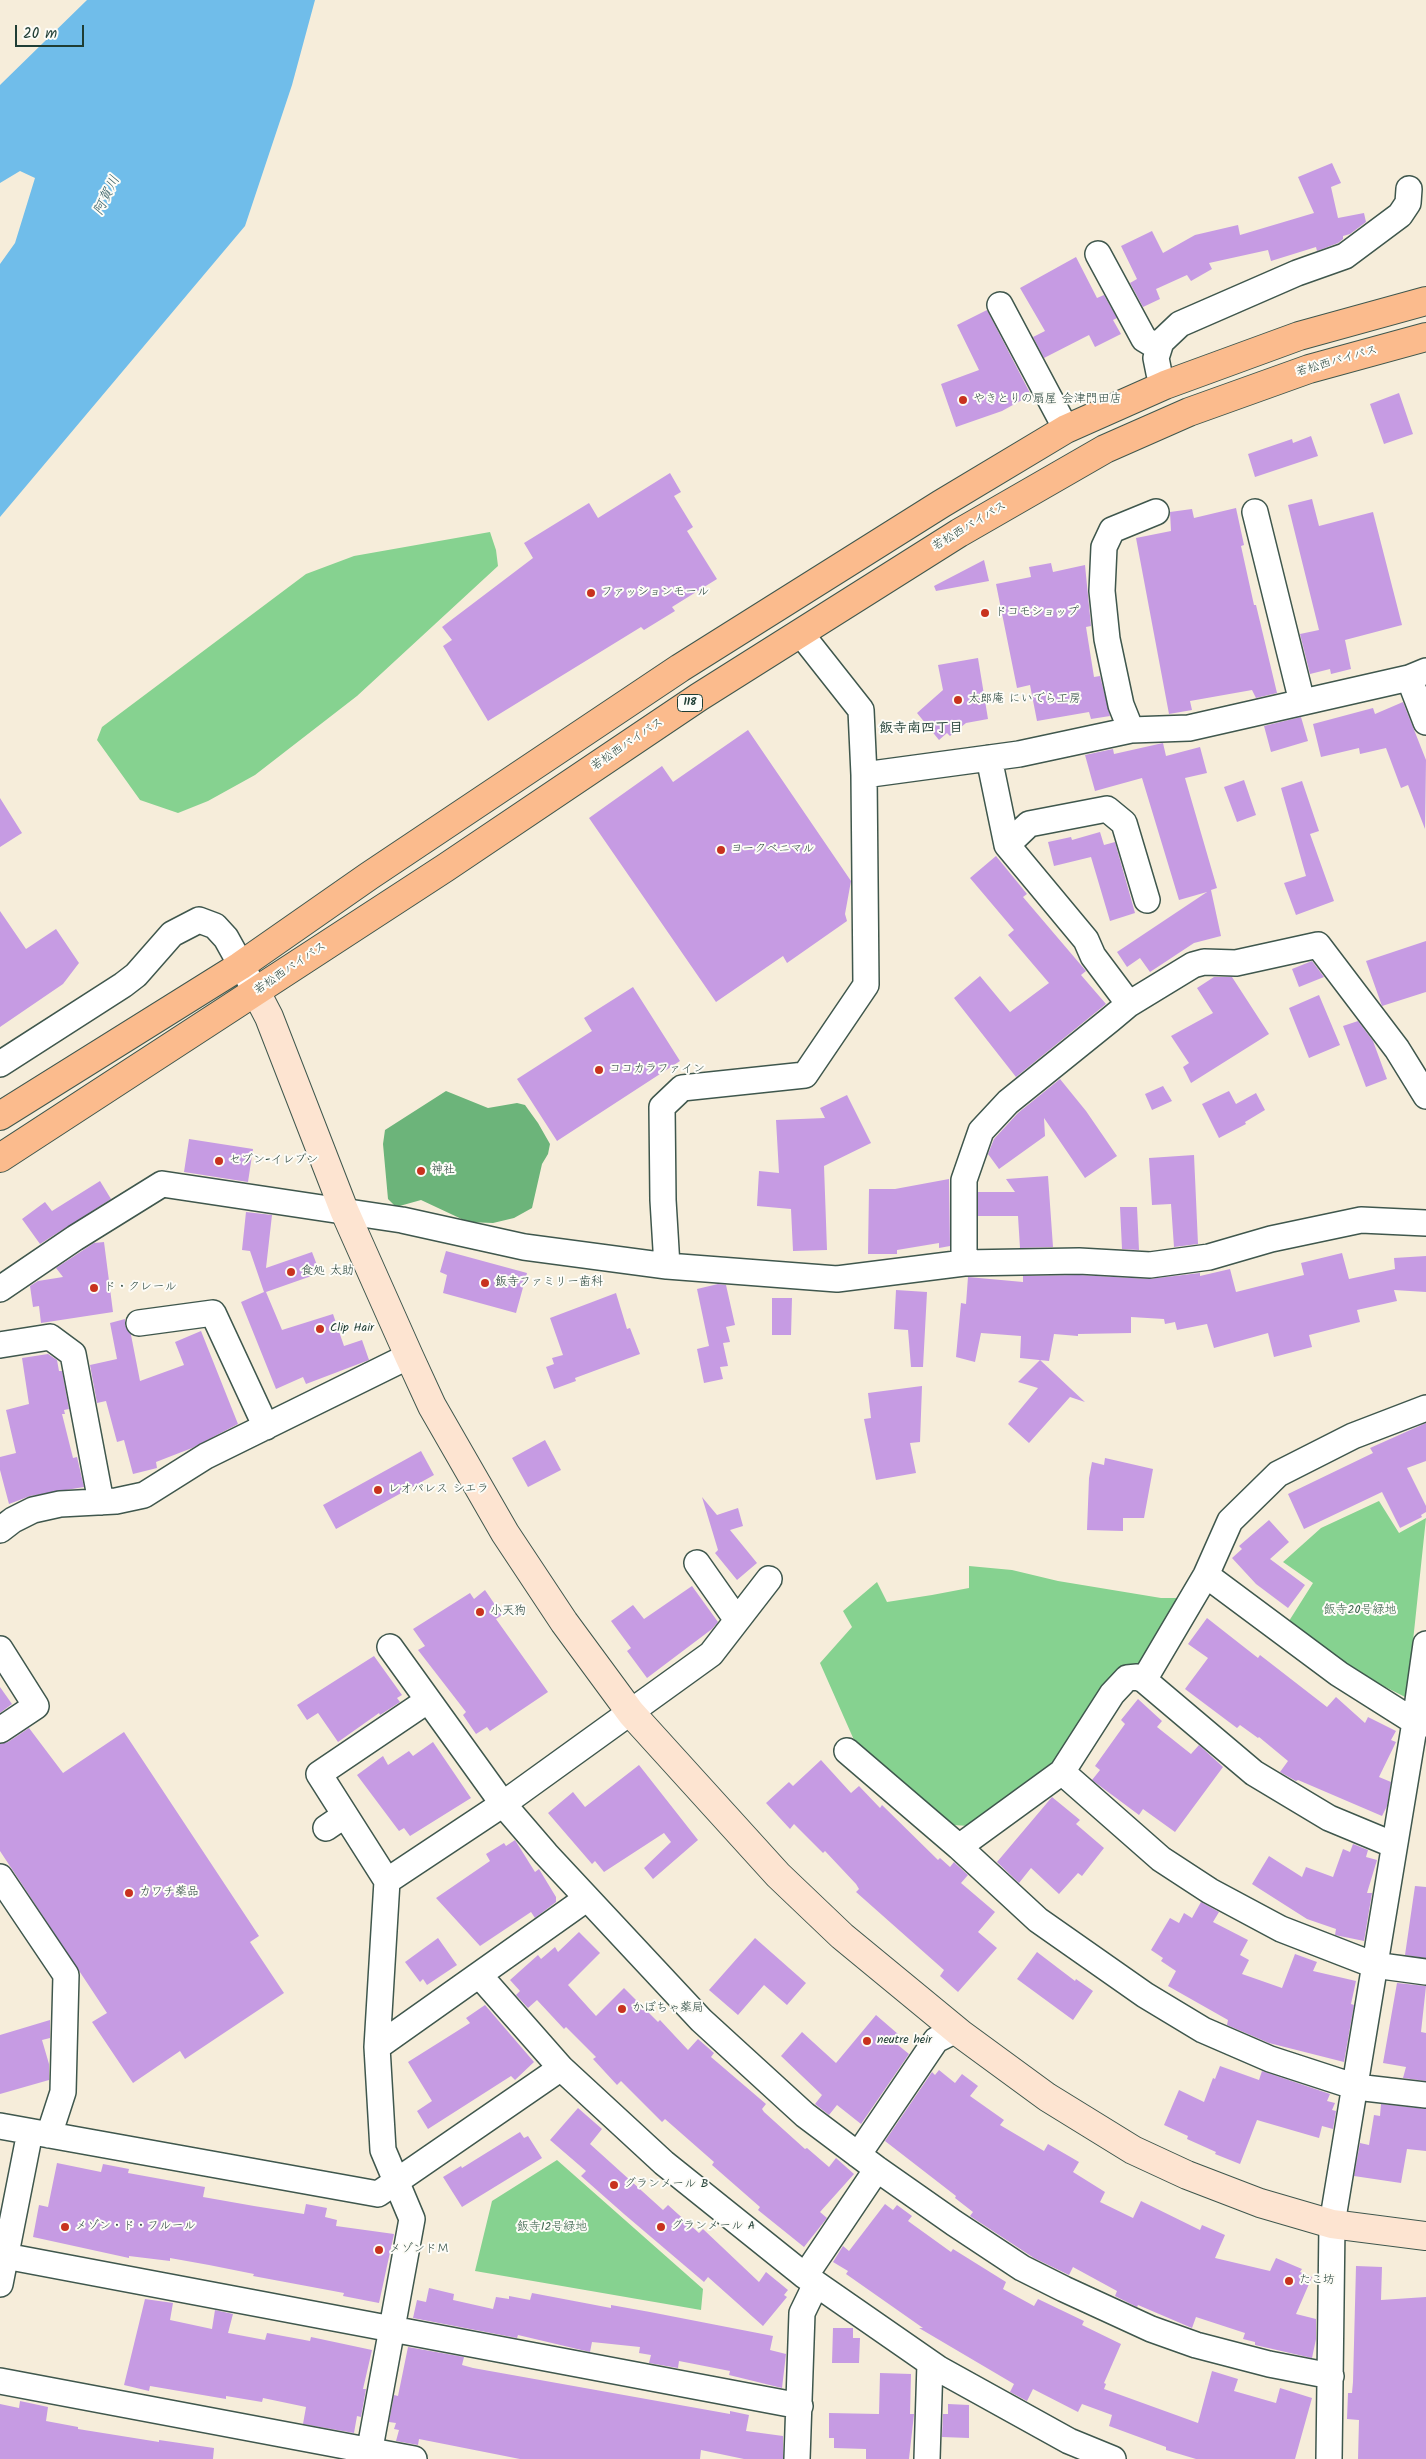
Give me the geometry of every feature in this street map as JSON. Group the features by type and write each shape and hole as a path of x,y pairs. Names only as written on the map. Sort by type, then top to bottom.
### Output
{"highway":[{"path":"0,1116 240,966 369,876 680,668 940,504 1066,429 1165,385 1299,336 1426,301"},
{"name":"若松西バイパス","path":"0,1158 256,992 699,697 958,533 1105,449 1190,412 1310,369 1426,336"}],"street":[{"path":"1165,385 1158,373 1156,358 1161,342 1180,324 1297,273 1346,256 1400,215 1408,203 1409,189"},
{"path":"1098,254 1144,339 1159,348"},
{"path":"1000,306 1066,429"},
{"path":"1132,730 1116,686 1107,639 1102,591 1104,547 1112,530 1156,512"},
{"path":"1255,512 1302,702"},
{"path":"667,1266 662,1107 682,1088 805,1074 866,985 864,775 861,710 801,634"},
{"path":"864,775 1019,754 1132,730 1189,728 1418,675 1426,722"},
{"path":"989,758 1007,845 1086,940 1093,956 1129,1004"},
{"path":"1007,845 1029,824 1107,809 1124,823 1147,900"},
{"path":"0,1064 123,985 136,975 172,934 181,928 199,920 215,926 226,938 269,1017 344,1210 409,1356 441,1421 505,1533 564,1622 631,1713 778,1875 842,1936 956,2030 1047,2097 1133,2150 1187,2175 1260,2203 1332,2224 1426,2236"},
{"path":"964,1263 964,1180 981,1131 1015,1096 1129,1004 1193,965 1204,962 1236,963 1318,945 1397,1049 1426,1096"},
{"path":"0,1289 75,1238 162,1184 402,1220 524,1247 667,1266 837,1279 964,1263 1079,1261 1150,1265 1209,1257 1271,1239 1361,1220 1426,1223"},
{"path":"139,1323 213,1313 266,1427"},
{"path":"0,1345 50,1337 73,1354 101,1502"},
{"path":"0,1530 13,1520 33,1510 60,1504 101,1502 144,1495 206,1456 409,1356"},
{"path":"1144,1680 1206,1575 1230,1521 1278,1474 1353,1436 1426,1408"},
{"path":"698,1563 737,1620"},
{"path":"1206,1575 1339,1674 1421,1723"},
{"path":"387,1881 503,1804 711,1654 769,1579"},
{"path":"1329,2459 1332,2224 1356,2087 1394,1846 1421,1723 1426,1644"},
{"path":"390,1647 427,1702 503,1804 586,1899 701,2020 805,2115 877,2169 1022,2268 1151,2329 1196,2345 1269,2364 1331,2376"},
{"path":"0,1649 36,1706 0,1730"},
{"path":"959,1847 1062,1772 1112,1694 1127,1678 1137,1677 1144,1680 1254,1773 1329,1818 1394,1846"},
{"path":"369,2454 412,2219 383,2150 377,2047 387,1881 336,1821 319,1774 427,1702"},
{"path":"847,1750 959,1847 1038,1920 1145,1995 1203,2030 1240,2047 1356,2087 1426,2095"},
{"path":"1062,1772 1161,1859 1210,1891 1281,1929 1374,1965 1426,1972"},
{"path":"0,1877 66,1975 63,2092 40,2133 3,2256 0,2284"},
{"path":"377,2047 480,1976 586,1899"},
{"path":"480,1976 561,2068 664,2163 811,2280 930,2363 1059,2434 1113,2459"},
{"path":"858,2155 936,2040 956,2030"},
{"path":"0,2126 378,2194 561,2068"},
{"path":"797,2459 802,2313 811,2280 877,2169"},
{"path":"3,2256 800,2406"},
{"path":"927,2459 930,2363"},
{"path":"0,2381 369,2454 414,2459"},
{"path":"1058,2459 1059,2434"}],"green space":[{"path":"490,532 496,550 498,566 357,696 255,775 208,801 178,813 140,800 97,740 102,727 306,574 354,556"},
{"path":"446,1091 488,1108 517,1103 525,1105 550,1144 548,1154 542,1164 532,1208 514,1218 493,1223 468,1222 421,1200 396,1207 388,1199 383,1144 385,1130"},
{"name":"飯寺20号緑地","path":"1379,1501 1399,1533 1426,1518 1407,1698 1332,1660 1289,1621 1313,1583 1283,1562 1321,1528"},
{"path":"969,1566 1012,1570 1058,1581 1161,1598 1185,1598 1144,1664 1061,1760 969,1826 953,1825 854,1740 820,1663 852,1627 843,1611 877,1582 887,1602 932,1595 969,1588"},
{"name":"飯寺12号緑地","path":"557,2160 703,2289 701,2310 475,2271 492,2201"}],"water":[{"name":"阿賀川","path":"87,0 315,0 292,85 245,226 0,517 0,264 15,243 35,178 20,171 0,183 0,85"}],"building":[{"path":"1332,163 1341,183 1331,187 1338,218 1364,213 1366,222 1350,234 1343,236 1343,239 1338,243 1317,251 1316,247 1271,261 1268,250 1209,263 1212,269 1191,281 1187,275 1156,289 1160,299 1143,307 1130,283 1137,279 1121,246 1152,231 1163,253 1195,235 1238,225 1240,235 1314,213 1298,177"},
{"path":"1076,257 1097,298 1104,295 1117,318 1113,320 1121,334 1095,347 1089,335 1044,358 1033,337 1045,331 1020,288"},
{"path":"987,310 1031,395 1002,411 956,427 941,384 979,370 957,325"},
{"path":"1399,393 1413,434 1384,444 1370,404"},
{"path":"1311,436 1318,456 1255,477 1248,454 1292,439 1293,443"},
{"name":"ファッションモール","path":"670,473 681,492 674,496 693,527 687,531 717,579 672,607 675,611 644,630 641,627 488,721 443,646 452,640 442,627 533,558 524,543 589,503 598,518"},
{"path":"1312,499 1319,526 1373,512 1402,625 1345,640 1351,669 1331,674 1330,669 1310,674 1300,634 1319,630 1288,505"},
{"path":"1236,508 1244,545 1241,546 1254,605 1256,605 1277,693 1256,698 1252,690 1190,701 1192,710 1169,714 1136,538 1171,531 1170,512 1192,509 1194,518"},
{"path":"984,560 989,581 936,591 934,586"},
{"path":"1051,563 1053,572 1085,565 1091,626 1086,627 1094,677 1100,676 1110,716 1091,719 1089,712 1037,721 1030,685 1017,688 996,584 1031,577 1029,567"},
{"path":"978,658 988,719 966,723 950,736 947,733 939,740 917,713 943,690 938,665"},
{"path":"1403,702 1426,760 1425,829 1408,785 1401,788 1386,748 1360,754 1359,748 1321,757 1313,724 1373,708 1375,714"},
{"path":"1301,717 1308,741 1271,752 1264,726"},
{"name":"ヨークベニマル","path":"748,730 851,881 845,914 847,921 787,963 783,956 716,1002 589,818 662,766 673,782"},
{"path":"1163,743 1166,756 1200,747 1207,773 1185,778 1217,888 1211,890 1221,936 1194,943 1150,972 1140,958 1127,967 1117,952 1207,892 1179,900 1142,778 1095,791 1085,755 1113,749 1114,754"},
{"path":"1244,780 1256,815 1237,822 1224,787"},
{"path":"1302,781 1319,831 1310,834 1334,901 1296,915 1284,883 1306,876 1281,788"},
{"path":"0,798 22,833 0,847"},
{"path":"1100,832 1104,845 1115,842 1135,913 1110,921 1091,857 1054,866 1048,842 1071,837 1072,840"},
{"path":"996,856 1027,894 1023,897 1086,971 1081,975 1106,1004 1016,1077 954,998 980,976 1010,1012 1049,983 1008,935 1014,930 970,878"},
{"path":"0,911 26,949 56,929 79,963 63,984 0,1027"},
{"path":"1426,941 1426,992 1382,1006 1366,961"},
{"path":"1312,961 1324,977 1299,987 1292,969"},
{"path":"1214,977 1232,977 1269,1034 1191,1083 1183,1067 1189,1063 1171,1036 1213,1013 1197,988"},
{"name":"ココカラファイン","path":"633,987 680,1061 557,1141 517,1079 592,1031 584,1018"},
{"path":"1319,995 1340,1045 1309,1058 1289,1008"},
{"path":"1358,1021 1373,1041 1387,1079 1366,1087 1343,1026"},
{"path":"1060,1079 1086,1111 1117,1156 1085,1178 1044,1118 1045,1136 999,1169 988,1154 994,1139 1018,1113"},
{"path":"1163,1086 1172,1101 1152,1110 1145,1094"},
{"path":"1229,1091 1236,1104 1256,1093 1265,1110 1245,1122 1246,1124 1219,1138 1202,1104"},
{"path":"847,1095 871,1143 824,1166 827,1250 793,1251 791,1209 757,1206 759,1171 779,1173 776,1120 825,1118 820,1108"},
{"name":"セブン-イレブン","path":"189,1139 253,1149 248,1182 184,1172"},
{"path":"1194,1155 1198,1244 1174,1247 1171,1204 1152,1205 1149,1158"},
{"path":"1048,1176 1053,1247 1020,1248 1018,1216 978,1216 978,1192 1015,1192 1006,1179"},
{"path":"949,1179 950,1246 939,1248 939,1243 897,1250 897,1254 868,1254 869,1189 895,1189"},
{"path":"100,1181 111,1199 40,1244 22,1219 45,1202 52,1211"},
{"path":"1120,1207 1137,1207 1139,1250 1122,1249"},
{"path":"246,1212 272,1215 266,1268 312,1252 320,1273 266,1292 282,1330 333,1314 344,1346 362,1340 369,1360 306,1384 303,1377 276,1389 241,1302 264,1292 250,1251 242,1250"},
{"path":"104,1242 113,1312 41,1323 39,1306 33,1307 30,1286 38,1281 63,1277 56,1268 94,1243"},
{"name":"飯寺ファミリー歯科","path":"446,1251 527,1273 516,1313 443,1293 447,1275 440,1272"},
{"path":"1342,1253 1349,1279 1395,1269 1394,1258 1426,1256 1426,1292 1394,1290 1397,1301 1357,1310 1360,1322 1309,1335 1312,1347 1274,1357 1268,1333 1214,1348 1207,1324 1177,1330 1175,1322 1165,1324 1164,1319 1131,1317 1131,1333 1078,1334 1078,1336 1054,1334 1049,1361 1020,1358 1021,1336 981,1333 975,1362 956,1357 961,1303 966,1304 968,1277 1023,1282 1023,1276 1079,1275 1149,1279 1200,1273 1200,1276 1230,1269 1236,1292 1304,1275 1301,1263"},
{"path":"718,1284 726,1285 735,1325 726,1327 730,1342 723,1343 728,1366 720,1367 723,1379 704,1383 697,1349 709,1346 697,1289"},
{"path":"896,1290 927,1292 923,1367 911,1367 908,1330 894,1329"},
{"path":"616,1293 627,1329 630,1328 640,1354 575,1378 576,1381 554,1389 546,1367 554,1364 552,1358 563,1355 550,1318"},
{"path":"772,1298 792,1298 791,1335 772,1335"},
{"path":"125,1319 125,1325 131,1335 140,1381 184,1365 175,1342 201,1331 238,1424 192,1448 156,1462 157,1468 133,1474 124,1440 117,1442 106,1401 97,1403 90,1365 117,1359 110,1323"},
{"path":"48,1354 57,1360 59,1371 62,1371 69,1409 64,1410 65,1414 62,1414 73,1458 77,1457 84,1487 30,1496 9,1504 0,1470 0,1457 16,1453 6,1410 29,1404 22,1358"},
{"path":"1040,1360 1085,1402 1070,1397 1029,1443 1008,1424 1038,1388 1018,1382"},
{"path":"922,1386 920,1442 910,1443 916,1473 876,1480 864,1419 871,1418 868,1393"},
{"path":"1426,1423 1426,1461 1407,1468 1426,1506 1426,1512 1421,1515 1422,1517 1400,1528 1382,1492 1304,1529 1288,1494 1373,1453 1370,1448"},
{"path":"545,1440 561,1470 528,1487 512,1458"},
{"name":"レオパレス シエラ","path":"421,1451 434,1475 336,1529 323,1505"},
{"path":"1105,1458 1153,1469 1144,1518 1123,1518 1123,1531 1087,1530 1089,1478 1092,1462 1104,1465"},
{"path":"702,1497 717,1515 738,1508 743,1526 730,1530 757,1563 737,1580 715,1553 718,1550"},
{"path":"1269,1520 1289,1542 1270,1559 1305,1585 1288,1608 1256,1584 1232,1558 1242,1549 1239,1546"},
{"path":"692,1586 718,1622 712,1629 647,1678 627,1651 631,1648 611,1621 633,1605 644,1619"},
{"path":"485,1590 502,1615 496,1619 548,1692 490,1731 487,1727 476,1734 463,1715 466,1712 418,1650 425,1646 413,1629 470,1593 474,1599"},
{"path":"1207,1618 1258,1658 1260,1655 1327,1707 1336,1697 1365,1723 1368,1717 1396,1731 1391,1740 1396,1742 1379,1777 1391,1782 1387,1806 1382,1816 1298,1780 1296,1781 1280,1772 1288,1761 1259,1737 1240,1725 1237,1728 1185,1689 1208,1658 1188,1644"},
{"path":"374,1656 402,1695 397,1698 400,1702 380,1715 379,1713 338,1742 318,1713 307,1720 297,1705"},
{"path":"0,1687 12,1704 0,1713"},
{"path":"1138,1699 1162,1721 1157,1727 1191,1754 1199,1745 1223,1767 1175,1832 1143,1809 1139,1815 1092,1780 1100,1770 1095,1766 1125,1724 1121,1720"},
{"name":"カワチ薬品","path":"29,1728 63,1773 124,1732 259,1936 250,1942 284,1993 185,2059 180,2051 133,2083 92,2022 107,2013 0,1851 0,1744 8,1742"},
{"path":"433,1742 471,1798 410,1836 404,1828 399,1831 357,1775 383,1756 388,1765 409,1751 413,1756"},
{"path":"821,1760 851,1793 859,1786 880,1808 882,1805 938,1860 940,1858 950,1867 954,1862 968,1875 961,1883 995,1912 978,1932 997,1948 958,1992 940,1976 944,1970 856,1892 859,1889 856,1884 825,1851 823,1853 794,1824 790,1829 766,1803 789,1782 793,1786"},
{"path":"639,1765 698,1840 653,1879 644,1868 671,1842 664,1833 604,1872 595,1861 592,1864 548,1813 573,1792 585,1807"},
{"path":"1052,1797 1080,1820 1076,1824 1104,1848 1082,1876 1078,1873 1059,1894 1031,1868 1019,1883 997,1862"},
{"path":"515,1840 535,1872 539,1869 556,1897 556,1902 535,1918 531,1912 480,1946 436,1898 490,1861 486,1854 504,1843 506,1846"},
{"path":"1353,1844 1368,1850 1366,1857 1377,1860 1367,1893 1372,1893 1364,1941 1335,1935 1336,1929 1307,1919 1252,1884 1269,1856 1302,1877 1306,1867 1333,1877 1343,1849 1350,1852"},
{"path":"1415,1886 1426,1887 1426,1958 1405,1955"},
{"path":"1201,1902 1219,1912 1213,1922 1248,1940 1240,1955 1249,1960 1242,1974 1282,1988 1295,1954 1317,1962 1313,1971 1356,1981 1351,2004 1354,2005 1344,2062 1269,2043 1227,2025 1228,2020 1168,1986 1176,1971 1161,1961 1163,1958 1151,1950 1170,1918 1179,1923 1184,1913 1192,1918"},
{"path":"579,1932 600,1953 568,1985 596,2016 624,1988 658,2022 660,2020 688,2050 698,2039 714,2053 711,2057 766,2104 762,2109 764,2112 805,2149 807,2148 829,2167 836,2158 854,2174 820,2212 827,2218 804,2247 758,2210 760,2207 712,2165 714,2162 665,2119 662,2122 621,2081 617,2085 593,2059 596,2057 566,2027 564,2029 537,2000 528,2008 516,1995 520,1991 510,1980 538,1955 541,1959 555,1947 558,1952"},
{"path":"438,1938 457,1965 427,1985 423,1979 420,1982 405,1962"},
{"path":"755,1938 806,1983 787,2005 764,1985 738,2015 709,1990"},
{"path":"1037,1952 1075,1981 1076,1979 1093,1991 1073,2020 1017,1979"},
{"path":"1397,1983 1426,1986 1421,2032 1426,2033 1426,2081 1403,2078 1406,2067 1383,2063"},
{"path":"485,2005 534,2062 515,2080 511,2076 428,2129 417,2111 432,2101 408,2062 470,2023 466,2018"},
{"path":"876,2015 898,2034 893,2041 909,2054 861,2124 837,2105 829,2115 815,2104 822,2095 781,2056 802,2032 836,2063"},
{"path":"50,2020 50,2038 42,2040 49,2064 49,2080 0,2094 0,2035"},
{"path":"1220,2066 1259,2080 1262,2071 1330,2094 1327,2101 1335,2103 1332,2110 1336,2111 1333,2129 1322,2126 1319,2138 1257,2120 1240,2164 1215,2154 1216,2152 1187,2139 1188,2136 1164,2125 1179,2090 1204,2102 1213,2078 1215,2079"},
{"path":"939,2070 955,2083 962,2074 978,2086 970,2096 1004,2120 1000,2125 1044,2151 1048,2144 1079,2162 1073,2172 1105,2192 1100,2202 1133,2218 1141,2201 1200,2230 1202,2225 1225,2235 1215,2258 1270,2271 1276,2258 1302,2269 1300,2272 1312,2277 1296,2314 1316,2319 1316,2339 1312,2358 1255,2345 1255,2342 1243,2339 1245,2333 1196,2317 1192,2328 1138,2305 1137,2307 1115,2296 1117,2291 1073,2267 1069,2275 1034,2258 970,2216 973,2212 955,2198 956,2196 885,2141 932,2072 935,2075"},
{"path":"1381,2104 1426,2109 1426,2151 1407,2149 1401,2183 1354,2176 1360,2143 1369,2145 1374,2115 1380,2116"},
{"path":"578,2108 602,2129 590,2144 663,2210 668,2205 699,2233 703,2229 759,2282 766,2272 788,2290 784,2295 787,2297 763,2326 708,2277 704,2282 624,2214 581,2176 586,2171 550,2140"},
{"path":"520,2132 524,2138 528,2136 542,2158 462,2207 443,2177 461,2166 462,2168"},
{"path":"57,2163 101,2172 103,2164 129,2169 128,2173 205,2187 203,2197 254,2206 304,2214 306,2204 327,2208 325,2217 337,2220 336,2226 394,2234 379,2303 343,2296 344,2293 253,2276 254,2274 209,2265 170,2258 170,2261 129,2256 129,2258 33,2237 39,2205 48,2207"},
{"path":"885,2204 893,2210 897,2205 912,2216 908,2221 951,2252 953,2249 1006,2282 1003,2289 1034,2306 1038,2299 1084,2321 1082,2325 1121,2344 1104,2383 1106,2384 1104,2389 1198,2423 1212,2371 1238,2379 1234,2391 1276,2403 1280,2388 1312,2398 1295,2459 1196,2459 1166,2450 1166,2447 1109,2426 1112,2415 1082,2404 1078,2412 1033,2389 1027,2401 1010,2392 1014,2384 919,2328 923,2328 846,2274 848,2271 833,2262 843,2246 849,2251"},
{"path":"1356,2266 1382,2267 1381,2300 1426,2297 1426,2459 1358,2459 1359,2420 1347,2419 1348,2393 1352,2393 1353,2382"},
{"path":"429,2288 454,2294 453,2300 493,2309 496,2297 509,2299 509,2296 530,2300 532,2293 611,2308 611,2305 773,2336 770,2350 786,2354 782,2388 729,2375 730,2371 679,2361 678,2368 649,2363 651,2355 639,2353 640,2347 592,2342 590,2352 518,2335 517,2338 413,2318 417,2300 426,2302"},
{"path":"145,2299 173,2303 170,2320 212,2329 215,2310 233,2314 228,2333 265,2340 267,2333 310,2341 311,2337 372,2350 363,2389 366,2389 361,2417 357,2416 354,2433 303,2424 306,2407 263,2398 262,2402 226,2396 226,2399 150,2386 149,2391 124,2385"},
{"path":"833,2328 853,2328 853,2338 860,2338 859,2363 832,2363"},
{"path":"408,2347 464,2357 462,2365 473,2368 730,2414 730,2411 749,2415 746,2431 783,2436 783,2459 744,2459 701,2450 700,2459 520,2459 419,2439 418,2445 396,2441 399,2430 394,2429 396,2423 389,2422 394,2395 398,2396"},
{"path":"880,2373 911,2374 910,2414 914,2414 909,2459 866,2459 866,2449 834,2448 834,2438 829,2438 829,2413 879,2414"},
{"path":"20,2401 48,2407 46,2421 78,2427 78,2429 159,2442 159,2440 214,2448 213,2459 0,2459 0,2404 19,2408"},
{"path":"948,2404 969,2405 969,2438 942,2437 943,2414 948,2414"}],"place":[{"name":"やきとりの扇屋 会津門田店","path":"963,400"},
{"name":"ファッションモール","path":"591,593"},
{"name":"ドコモショップ","path":"985,613"},
{"name":"太郎庵 にいでら工房","path":"958,700"},
{"name":"ヨークベニマル","path":"721,850"},
{"name":"ココカラファイン","path":"599,1070"},
{"name":"セブン-イレブン","path":"219,1161"},
{"name":"神社","path":"421,1171"},
{"name":"食処 太助","path":"291,1272"},
{"name":"飯寺ファミリー歯科","path":"485,1283"},
{"name":"ド・クレール","path":"94,1288"},
{"name":"Clip Hair","path":"320,1329"},
{"name":"レオパレス シエラ","path":"378,1490"},
{"name":"小天狗","path":"480,1612"},
{"name":"カワチ薬品","path":"129,1893"},
{"name":"かぼちゃ薬局","path":"622,2009"},
{"name":"neutre heir","path":"867,2041"},
{"name":"グランメール B","path":"614,2185"},
{"name":"メゾン・ド・フルール","path":"65,2227"},
{"name":"グランメール A","path":"661,2227"},
{"name":"メゾンドＭ","path":"379,2250"},
{"name":"たこ坊","path":"1289,2281"}],"district":[{"name":"飯寺南四丁目","path":"921,730"}]}
